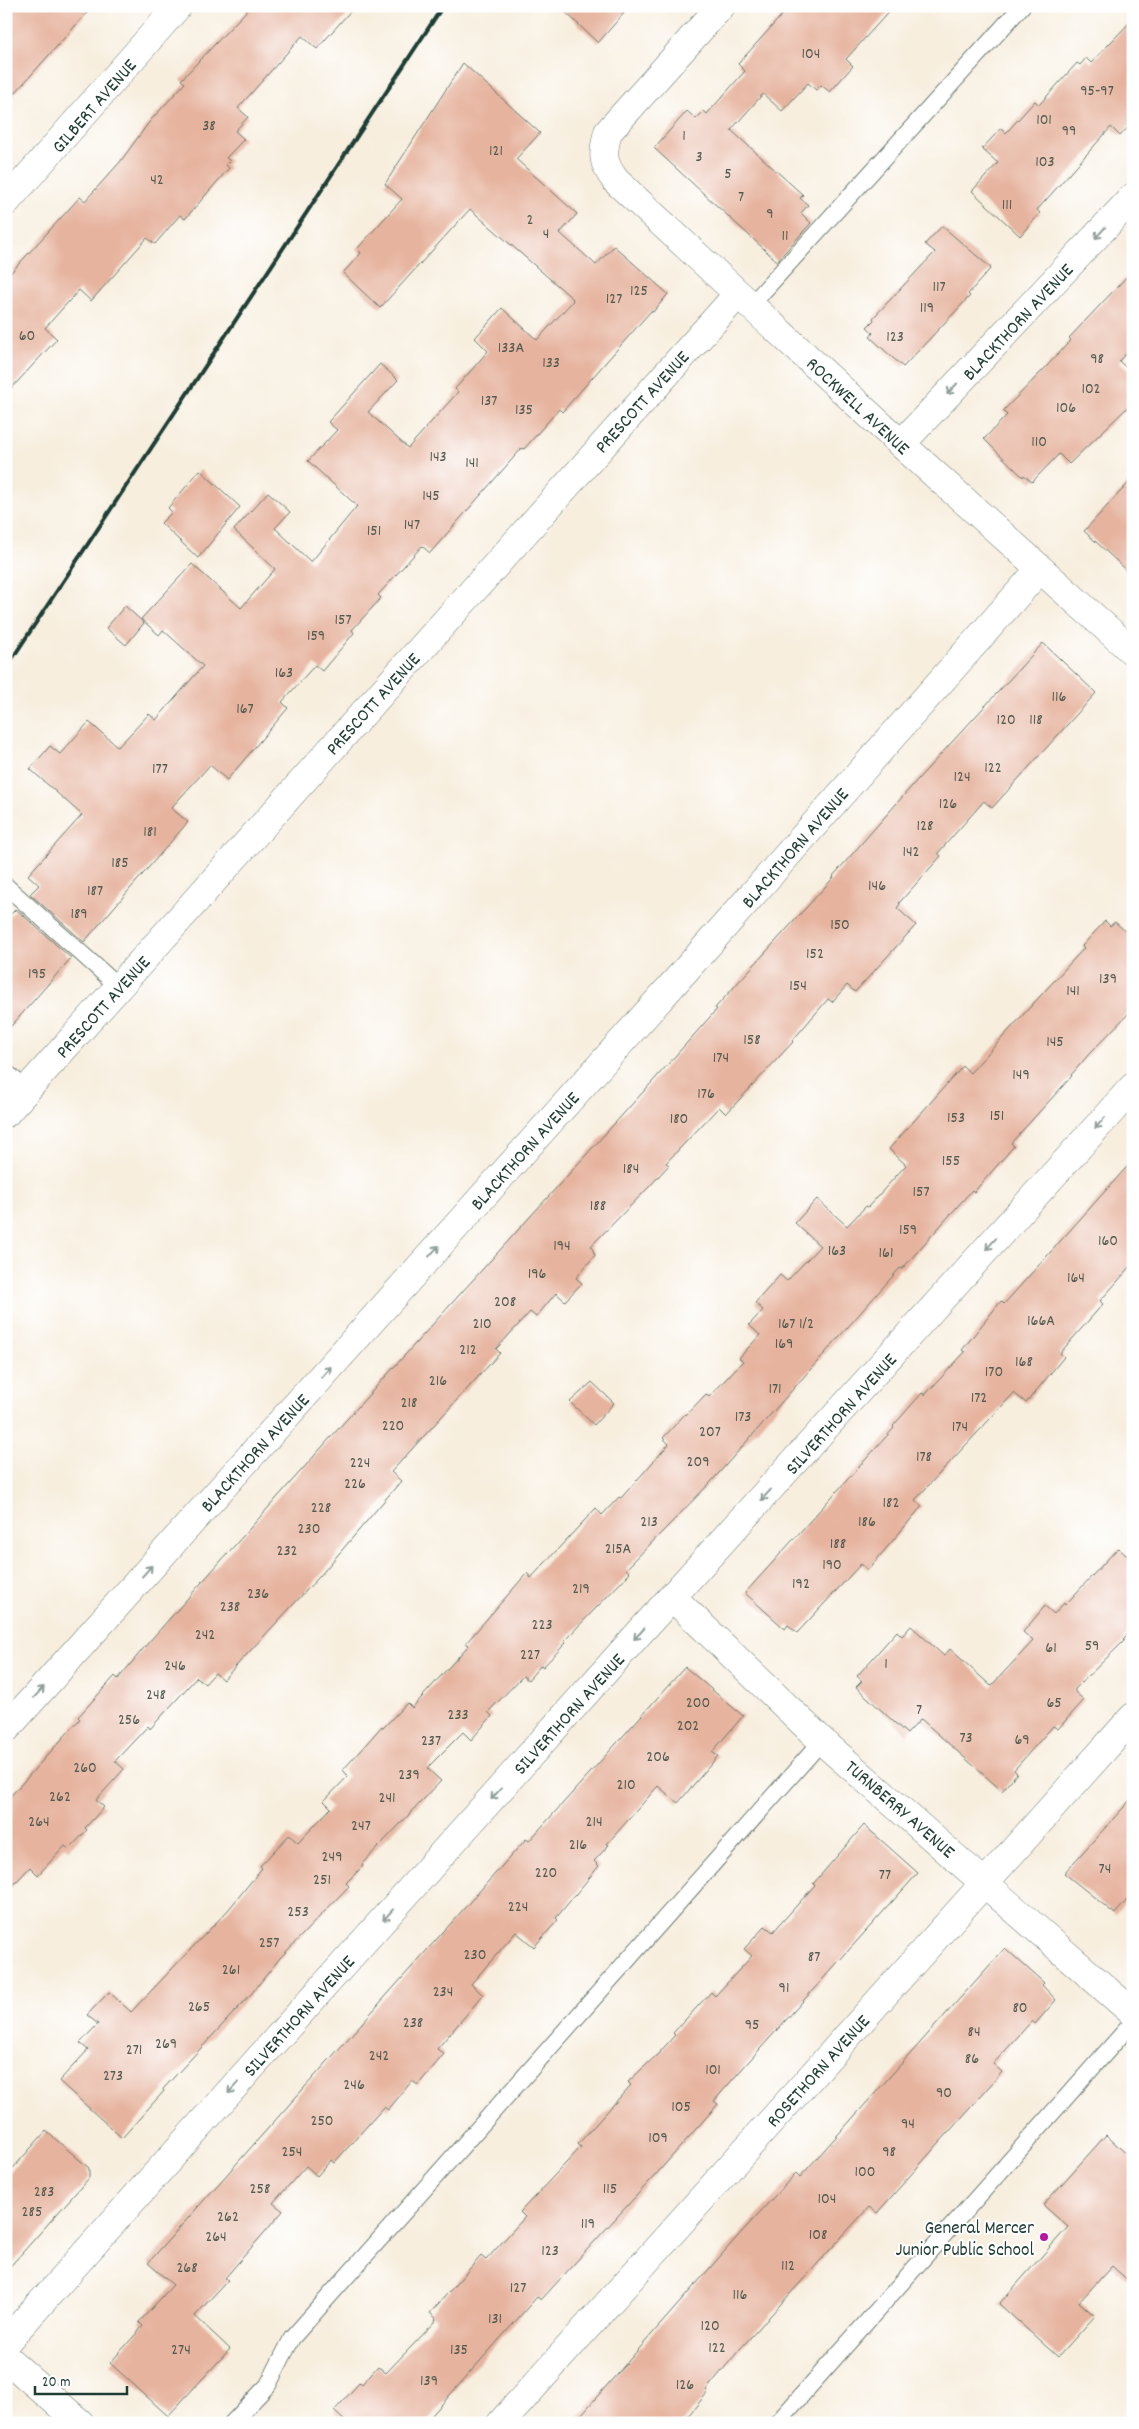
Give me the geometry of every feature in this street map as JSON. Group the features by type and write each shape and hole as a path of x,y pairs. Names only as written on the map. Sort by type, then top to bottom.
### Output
{"street":[{"name":"GILBERT AVENUE","path":"6,202 178,6"},
{"name":"ROCKWELL AVENUE","path":"721,6 608,132 603,156 608,171 616,181 901,444 1133,652"},
{"name":"BLACKTHORN AVENUE","path":"901,444 1133,197"},
{"name":"PRESCOTT AVENUE","path":"6,1113 744,299"},
{"name":"BLACKTHORN AVENUE","path":"6,1729 676,980 1040,569"},
{"name":"SILVERTHORN AVENUE","path":"6,2342 1133,1087"},
{"name":"TURNBERRY AVENUE","path":"673,1598 822,1740 985,1881 1133,2013"},
{"name":"ROSETHORN AVENUE","path":"501,2423 1133,1718"},
{"path":"6,2358 80,2423"}],"lane":[{"path":"744,299 1022,6"},
{"path":"6,886 119,987"},
{"path":"6,1072 27,1090"},
{"path":"232,2423 268,2385 292,2338 822,1740"},
{"path":"777,2423 1133,2022"}],"building":[{"path":"6,6 93,6 6,103"},
{"path":"251,6 355,6 317,49 302,36 238,108 248,117 235,131 244,139 226,158 230,161 226,165 229,168 185,219 180,215 155,244 147,238 91,301 79,290 45,328 57,339 6,394 6,278 80,197 85,201 120,162 150,121 185,83 181,80"},
{"path":"559,6 630,6 598,43"},
{"path":"790,6 894,6 846,59 853,66 830,92 821,85 816,90 808,83 782,111 763,94 731,130 803,195 800,198 808,205 801,213 811,223 777,261 654,148 687,111 696,119 704,111 707,114 745,71 738,64"},
{"path":"1133,19 1133,122 1120,136 1111,127 1037,210 1040,213 1020,236 972,191 998,163 982,149 1001,128 1006,133 1035,101 1039,105 1077,63 1080,65 1086,58 1091,63"},
{"path":"463,63 540,133 516,159 577,214 560,233 596,265 614,246 668,294 562,412 559,409 524,449 522,448 430,553 422,546 378,595 381,598 352,630 354,633 322,671 315,665 282,702 288,708 227,780 210,765 171,808 188,822 84,942 30,894 39,885 28,875 82,815 30,769 50,746 60,754 89,722 118,747 149,714 156,720 203,666 163,630 159,635 141,619 192,564 241,608 275,569 234,530 268,492 290,512 275,528 311,562 357,506 308,461 337,430 328,422 380,364 398,380 368,412 408,448 458,392 455,389 488,351 475,338 502,308 537,340 572,302 573,299 470,209 380,308 343,273 361,253 357,249 402,199 385,184"},
{"path":"942,226 991,268 968,294 970,296 903,367 870,337 873,333 867,327 874,320 873,318 935,252 925,244"},
{"path":"1133,270 1133,346 1119,361 1133,374 1133,402 1069,464 1059,454 1032,482 1024,475 1023,477 984,439 1007,415 1003,411 1071,340 1069,338"},
{"path":"200,470 240,507 198,558 161,523 172,512 168,508"},
{"path":"1133,478 1133,576 1084,531"},
{"path":"125,606 144,623 126,645 106,628"},
{"path":"1043,643 1096,693 992,808 984,801 938,853 941,856 899,903 897,908 916,925 855,992 847,985 832,1002 828,999 793,1042 726,1114 719,1107 666,1163 669,1165 591,1246 595,1255 576,1278 582,1283 565,1301 556,1293 536,1317 530,1312 496,1349 500,1353 391,1472 401,1481 319,1577 223,1680 215,1673 205,1684 197,1677 150,1729 148,1726 115,1761 124,1769 96,1800 104,1807 85,1828 87,1830 69,1849 65,1846 38,1875 30,1867 6,1893 6,1801 80,1719 78,1717 115,1676 118,1679 347,1419 717,1009 715,1008 834,877 918,779"},
{"path":"16,909 71,958 6,1032 6,919"},
{"path":"1105,921 1110,926 1115,922 1133,938 1133,1009 1090,1053 1072,1076 1011,1143 1014,1146 974,1192 972,1190 902,1269 900,1268 711,1482 626,1569 630,1573 564,1641 566,1643 543,1667 541,1665 528,1680 523,1676 488,1712 492,1716 471,1740 463,1732 427,1768 441,1781 362,1864 363,1866 346,1883 349,1886 280,1958 252,1993 163,2089 164,2091 122,2138 59,2081 88,2050 80,2043 98,2024 87,2015 109,1992 131,2012 229,1909 262,1868 260,1866 289,1835 298,1843 331,1808 324,1801 348,1776 343,1770 382,1726 383,1728 407,1703 412,1708 469,1645 466,1643 527,1573 531,1578 596,1508 602,1515 619,1497 621,1498 669,1444 663,1438 706,1394 709,1397 743,1361 739,1358 760,1335 749,1325 763,1310 755,1303 780,1275 787,1281 820,1246 795,1223 817,1199 847,1226 866,1206 868,1207 906,1165 889,1149 963,1066 970,1073 1084,948 1082,946"},
{"path":"1133,1160 1133,1264 1100,1301 1103,1304 1060,1353 1064,1357 1026,1403 1014,1393 915,1500 922,1506 868,1570 861,1564 797,1633 788,1625 785,1629 745,1593 894,1428 893,1426 922,1393 925,1395 965,1352 962,1350 1001,1301 1004,1304"},
{"path":"592,1382 614,1403 594,1425 570,1402"},
{"path":"1118,1548 1133,1561 1133,1629 1123,1639 1125,1640 1075,1689 1075,1692 1084,1700 1058,1729 1053,1726 1014,1770 1017,1773 1002,1791 921,1719 907,1734 856,1687 862,1681 857,1676 897,1631 902,1636 911,1626 944,1656 950,1649 991,1686 1033,1641 1023,1632 1045,1606 1054,1614 1064,1603 1065,1605"},
{"path":"685,1667 743,1716 712,1752 718,1756 678,1803 658,1786 607,1844 609,1845 594,1861 599,1866 556,1918 558,1920 534,1947 516,1932 471,1984 483,1995 437,2049 444,2054 418,2085 412,2081 388,2110 384,2107 334,2163 331,2160 317,2176 306,2166 273,2203 283,2211 225,2278 228,2280 195,2316 230,2349 168,2416 110,2363 143,2326 139,2322 173,2285 148,2263 526,1839 529,1841"},
{"path":"1133,1797 1133,1893 1115,1914 1064,1873"},
{"path":"864,1825 918,1873 714,2101 718,2104 659,2171 541,2300 537,2297 425,2423 347,2423 334,2411 360,2382 362,2384 378,2366 386,2373 435,2322 436,2318 430,2313 481,2256 486,2260 525,2217 520,2212 581,2147 578,2144 631,2085 628,2082 659,2053 675,2035 673,2033 711,1992 715,1996 752,1956 744,1949 765,1926 773,1932 815,1885 813,1884"},
{"path":"1005,1948 1044,1983 1042,1985 1056,2000 1035,2024 1032,2021 993,2064 1002,2072 877,2213 869,2207 740,2349 682,2423 574,2423 738,2236 796,2173 800,2177"},
{"path":"46,2131 89,2168 89,2178 6,2271 6,2176"},
{"path":"1106,2135 1133,2160 1133,2285 1112,2266 1079,2302 1095,2316 1058,2357 999,2304 1068,2227 1043,2205"}],"railway":[{"path":"6,668 443,6"}],"place":[{"name":"General Mercer Junior Public School","path":"1044,2237"}]}
